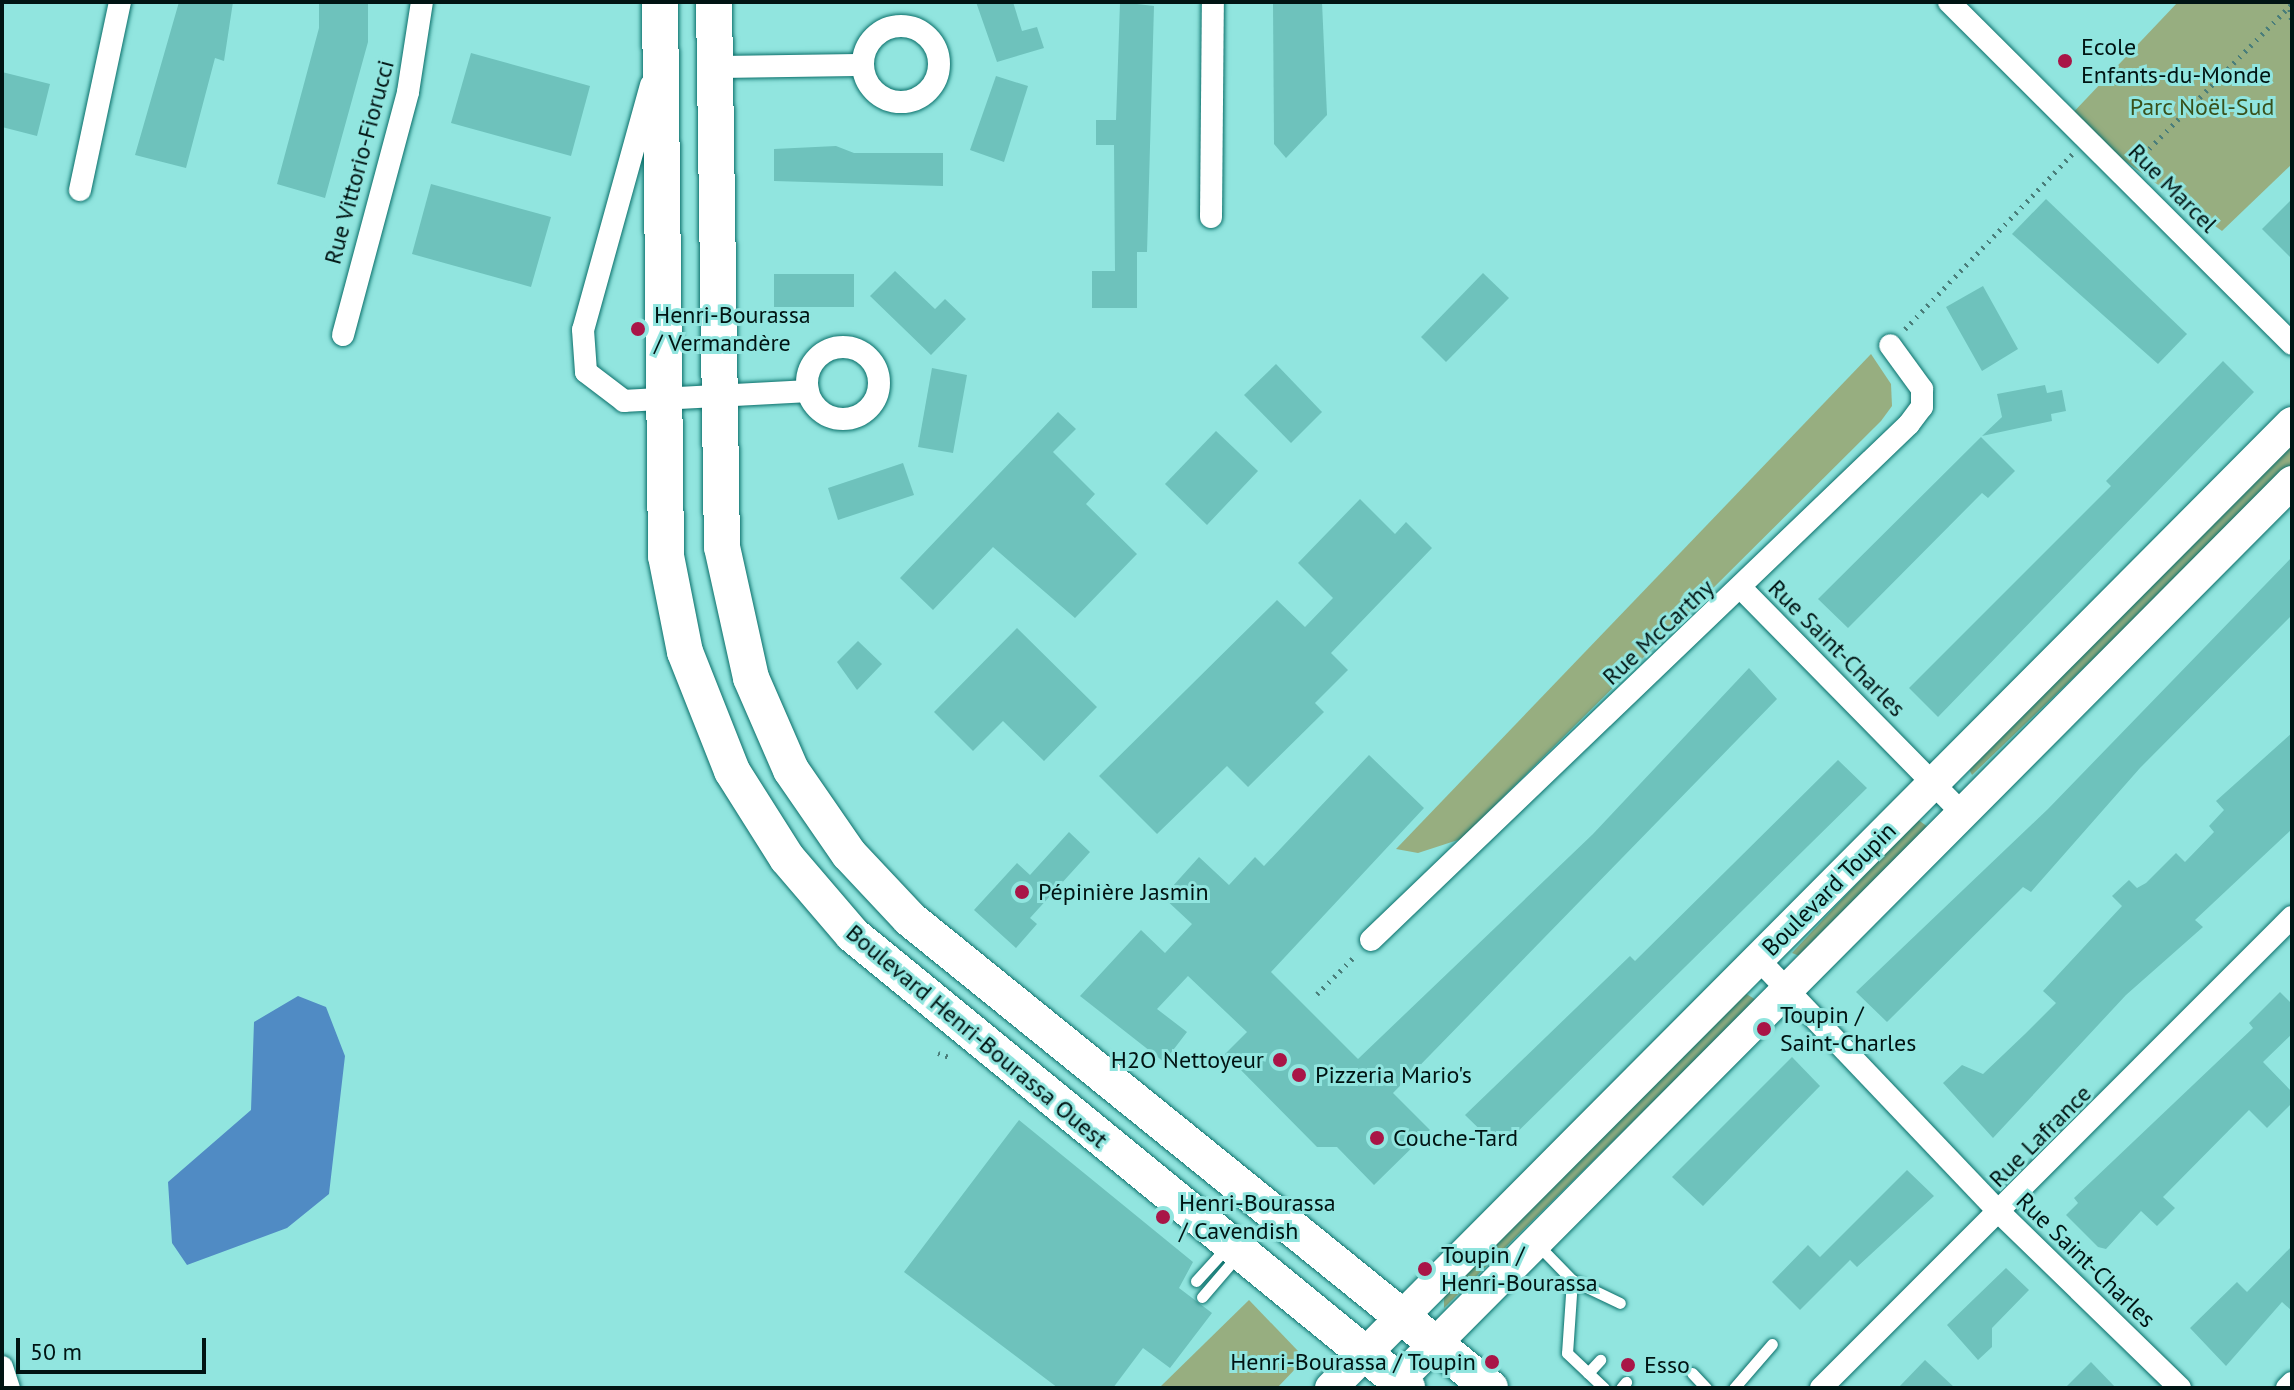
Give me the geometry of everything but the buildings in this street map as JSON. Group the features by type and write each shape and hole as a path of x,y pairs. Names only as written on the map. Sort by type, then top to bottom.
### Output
{"main road":[{"name":"Boulevard Henri-Bourassa Ouest","path":"660,2 660,400 666,556 685,652 721,751 772,836 853,935 1235,1248 1382,1376"},
{"name":"Boulevard Henri-Bourassa Ouest","path":"714,2 717,396 722,547 743,652 781,751 833,835 931,937 1490,1388"}],"street":[{"path":"80,190 120,2"},
{"name":"Rue Vittorio-Fiorucci","path":"343,335 408,92 422,2"},
{"path":"1211,217 1213,2"},
{"name":"Rue Marcel","path":"1949,2 2292,344"},
{"name":"Boulevard Henri-Bourassa Ouest","path":"660,54 581,346 586,372 605,392 624,401 660,400"},
{"path":"714,67 863,65"},
{"name":"Rue McCarthy","path":"1371,940 1742,589 1922,407 1914,369 1890,345"},
{"path":"660,400 808,391"},
{"name":"Boulevard Toupin","path":"1382,1376 1404,1318 2292,423"},
{"name":"Boulevard Toupin","path":"1382,1376 1434,1342 1537,1243 2292,482"},
{"name":"Rue Saint-Charles","path":"1742,589 1962,813"},
{"name":"Rue Lafrance","path":"1821,1388 2000,1213 2292,917"},
{"name":"Rue Saint-Charles","path":"1759,960 2000,1213 2180,1388"},
{"path":"2,1367 9,1388"},
{"path":"1331,1388 1382,1376"},
{"path":"2287,1388 2292,1383"}],"lane":[{"path":"1537,1243 1572,1280 1620,1303"},
{"path":"1196,1281 1235,1248"},
{"path":"1202,1297 1235,1248"},
{"path":"1572,1280 1567,1353 1604,1388"},
{"path":"1734,1388 1772,1344"},
{"path":"1588,1373 1600,1360"},
{"path":"1692,1373 1706,1388"}],"path":[{"path":"2291,6 2292,24"},
{"path":"2122,175 2291,6"},
{"path":"1890,345 2087,139"},
{"path":"1317,994 1371,940"}],"green space":[{"name":"Parc Noël-Sud","path":"2178,2 2292,2 2292,164 2222,231 2067,119"},
{"path":"1871,354 1891,384 1892,406 1881,421 1461,839 1418,853 1396,849"},
{"path":"2292,437 2292,468 1972,775 1969,769"},
{"path":"1917,819 1928,827 1802,957 1792,953"},
{"path":"1745,993 1756,1000 1444,1308 1444,1296"},
{"path":"1249,1300 1299,1352 1299,1365 1277,1388 1159,1388"}],"water":[{"path":"298,996 326,1007 345,1056 329,1194 287,1228 187,1265 172,1243 168,1182 251,1110 254,1022"}],"place":[{"name":"Ecole Enfants-du-Monde","path":"2065,61"},
{"name":"Henri-Bourassa / Vermandère","path":"638,329"},
{"name":"Pépinière Jasmin","path":"1022,892"},
{"name":"Toupin / Saint-Charles","path":"1764,1029"},
{"name":"H2O Nettoyeur","path":"1280,1060"},
{"name":"Pizzeria Mario's","path":"1299,1075"},
{"name":"Couche-Tard","path":"1377,1138"},
{"name":"Henri-Bourassa / Cavendish","path":"1163,1217"},
{"name":"Toupin / Henri-Bourassa","path":"1425,1269"},
{"name":"Henri-Bourassa / Toupin","path":"1492,1362"},
{"name":"Esso","path":"1628,1365"}]}
